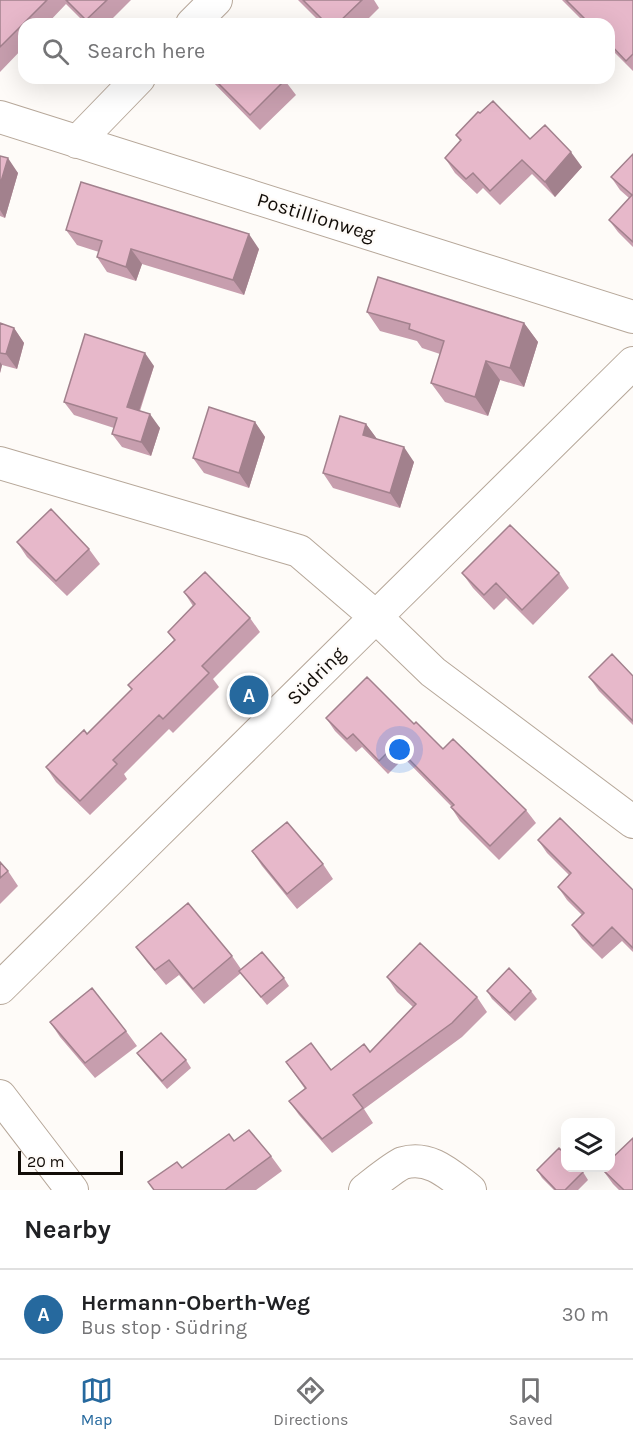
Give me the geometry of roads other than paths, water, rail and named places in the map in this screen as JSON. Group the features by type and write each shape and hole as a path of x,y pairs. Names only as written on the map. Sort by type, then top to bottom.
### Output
{"street":[{"path":"198,18 216,0"},
{"path":"76,142 133,84"},
{"name":"Postillionweg","path":"0,117 633,317"},
{"name":"Südring","path":"0,988 633,363"},
{"path":"0,463 299,551 376,617 433,672 633,822"},
{"path":"0,1096 72,1190"},
{"path":"364,1190 402,1163 424,1161 445,1171 470,1190"}],"place":[{"name":"Hermann-Oberth-Weg","path":"249,695"}]}
